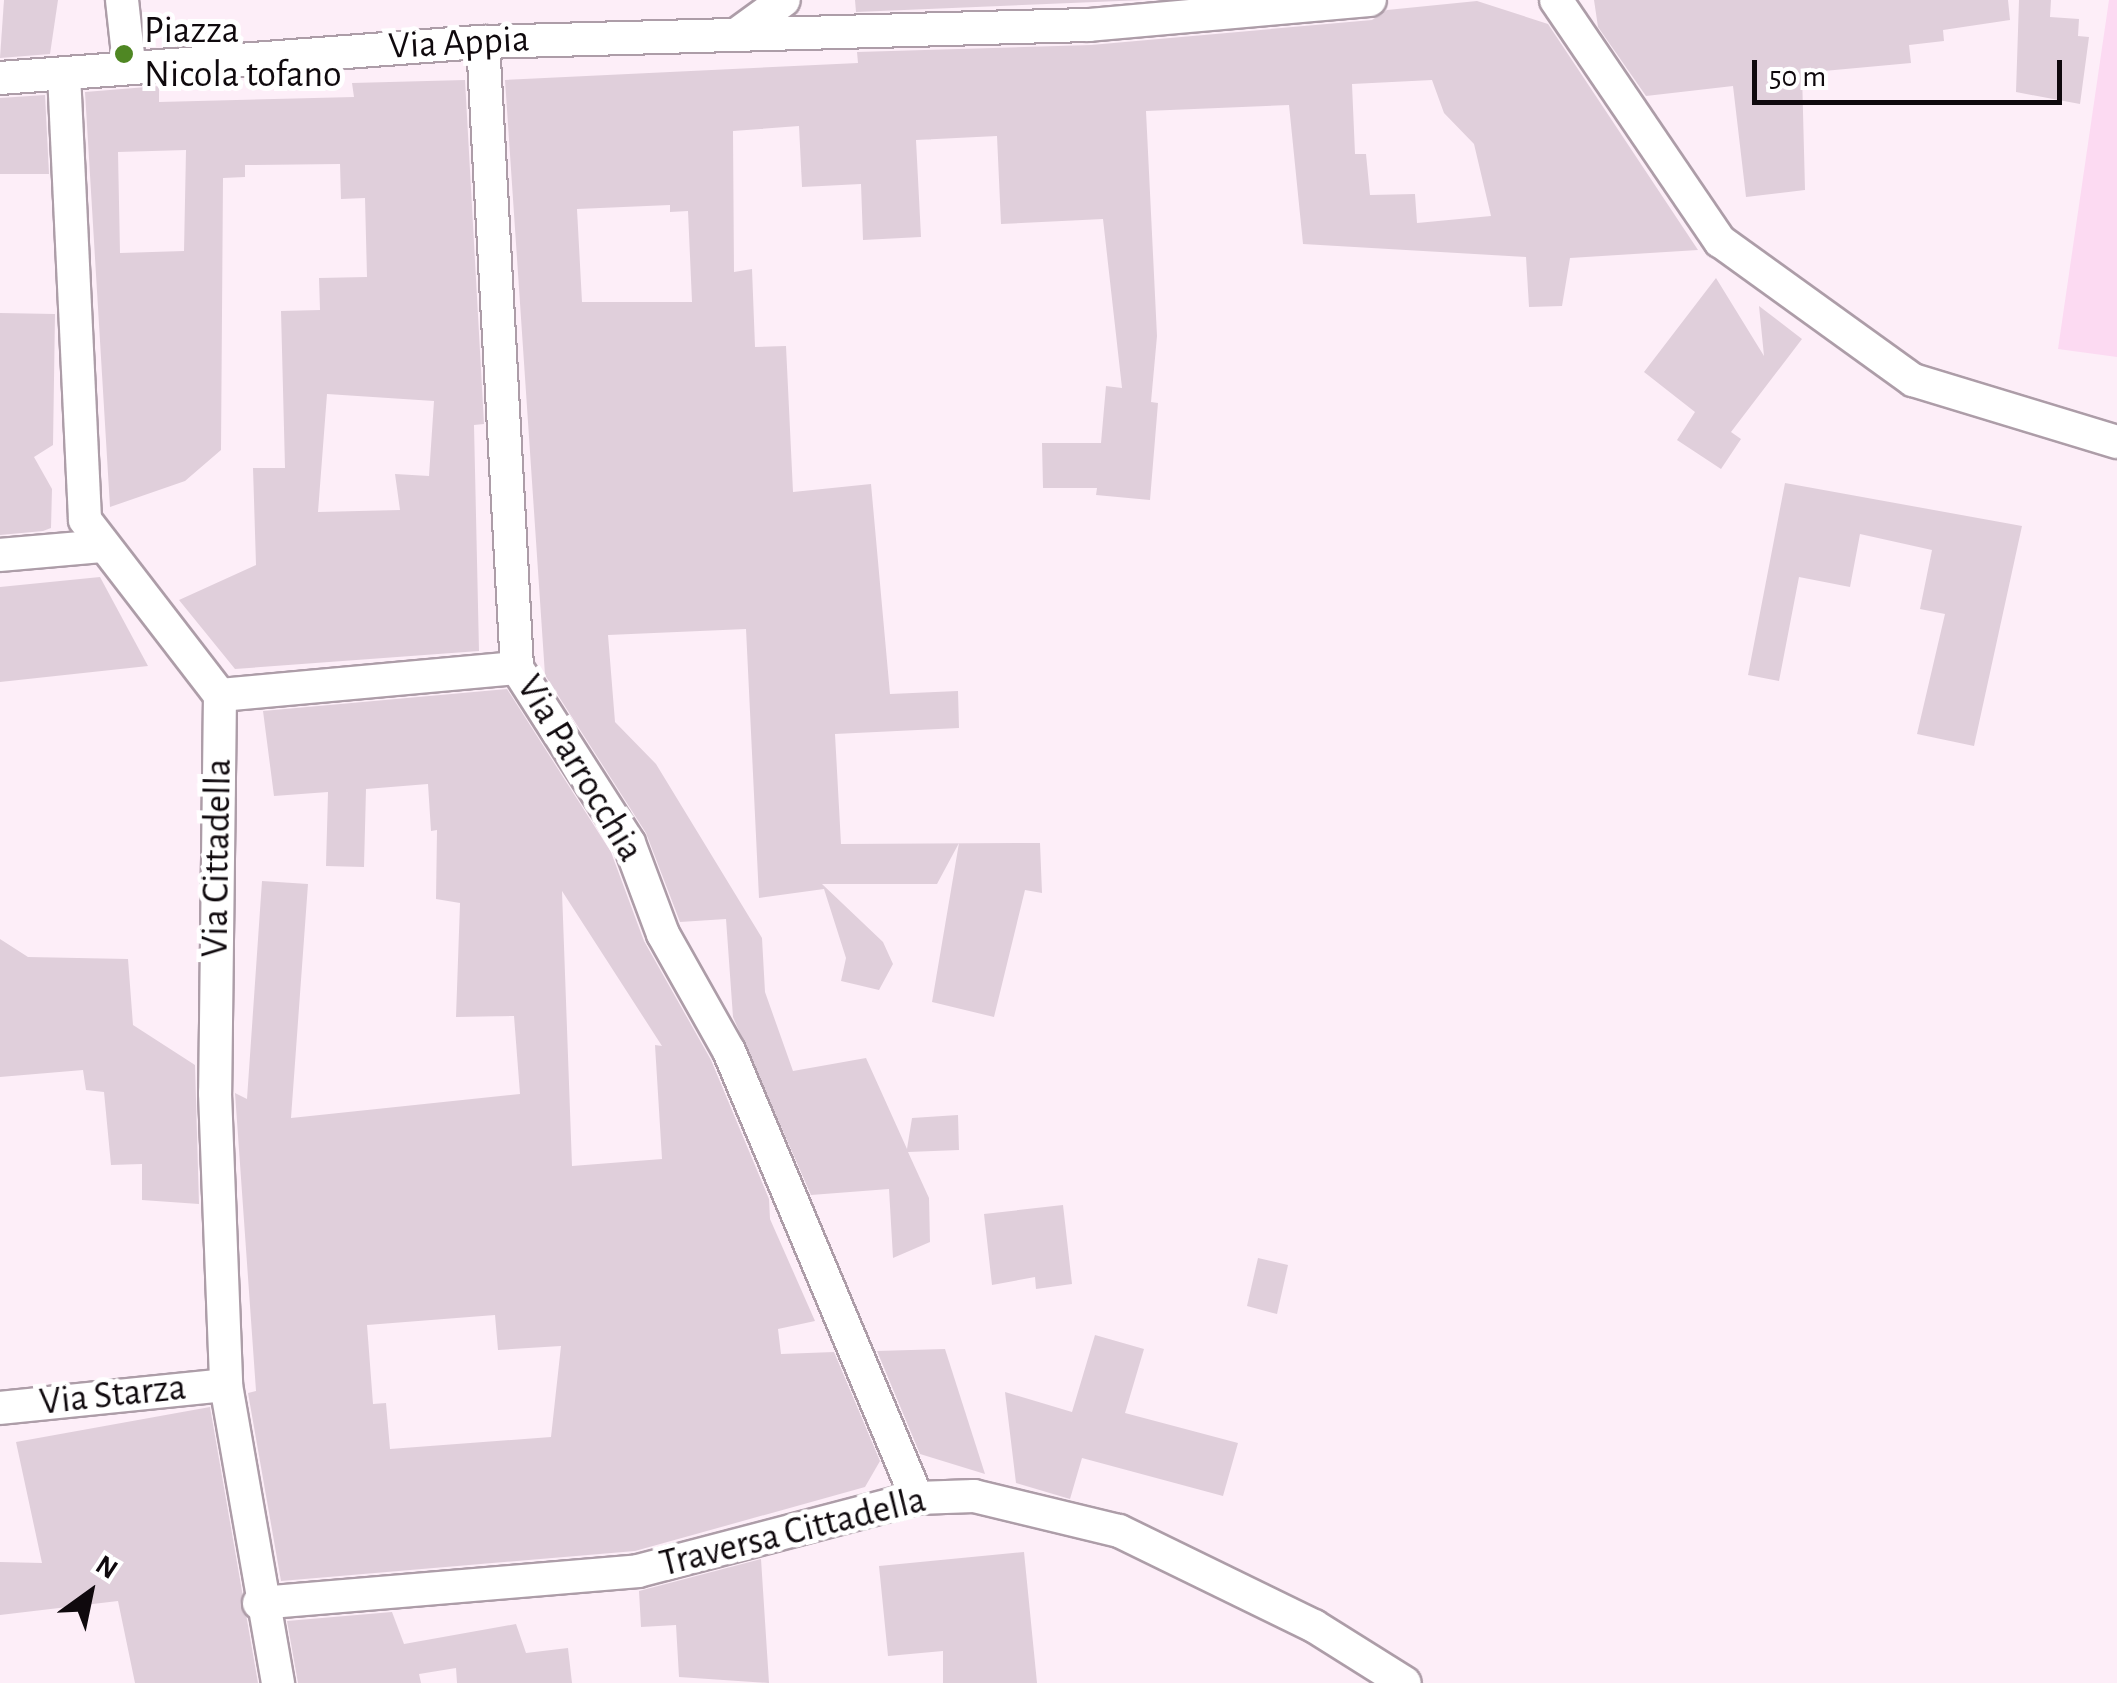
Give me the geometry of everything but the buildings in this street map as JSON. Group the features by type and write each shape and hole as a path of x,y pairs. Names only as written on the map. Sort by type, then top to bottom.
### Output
{"street":[{"path":"122,0 128,63"},
{"path":"740,32 784,0"},
{"name":"Via Appia","path":"0,78 64,74 128,63 483,42 1089,25 1370,0"},
{"path":"1556,0 1720,241 1913,380 2117,442"},
{"name":"Via Parrocchia","path":"483,42 516,668 630,843 663,934 729,1051 917,1498"},
{"path":"64,74 85,520 104,546 220,695 516,668"},
{"path":"0,555 104,546"},
{"name":"Via Cittadella","path":"220,695 215,1093 226,1385 260,1603 278,1683"},
{"name":"Via Starza","path":"0,1408 226,1385"},
{"name":"Traversa Cittadella","path":"260,1603 638,1570 917,1498 974,1496 1120,1531 1314,1626 1405,1683"}],"shaded area":[{"path":"2109,0 2117,0 2117,357 2058,349"}],"place":[{"name":"Piazza Nicola tofano","path":"124,54"}]}
